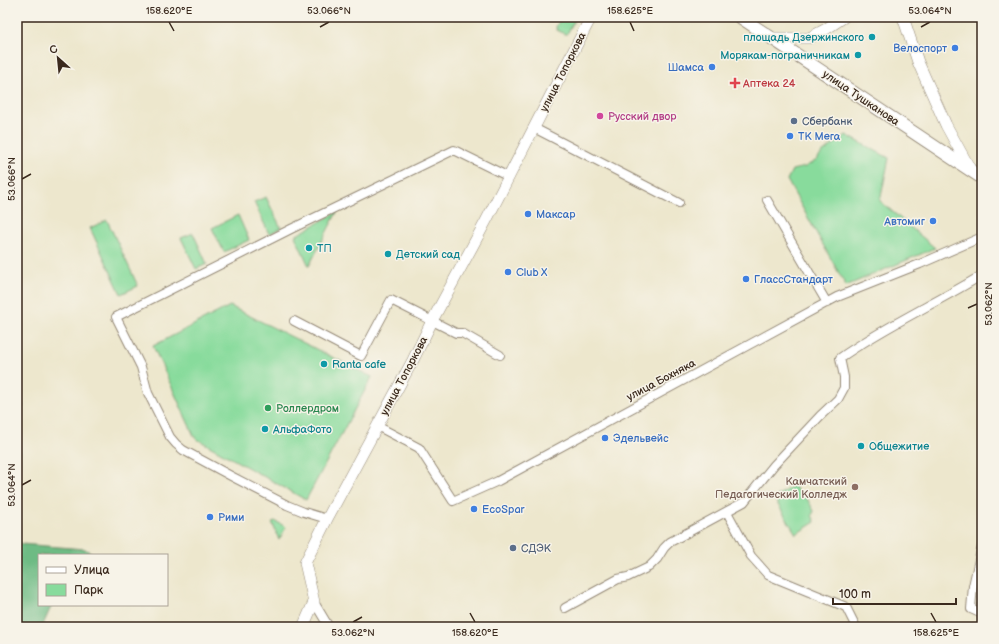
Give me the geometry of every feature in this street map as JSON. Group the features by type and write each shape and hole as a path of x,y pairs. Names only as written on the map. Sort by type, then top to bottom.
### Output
{"main road":[{"name":"улица Топоркова","path":"314,602 305,563 509,177 591,17"},
{"name":"улица Тушканова","path":"740,17 982,178"},
{"path":"772,38 809,38 844,17"},
{"path":"903,17 916,56 946,125 970,169"},
{"path":"303,627 314,602"}],"street":[{"path":"534,128 679,204"},
{"path":"327,519 288,505 231,476 176,444 170,437 148,393 141,367 116,317 291,229 454,150 509,177"},
{"path":"767,200 827,303"},
{"name":"улица Бохняка","path":"377,426 419,448 453,501 498,481 837,297 920,264 982,237"},
{"path":"565,608 618,579 628,577 649,567 670,542 744,502 789,448 838,399 844,388 844,377 840,358 860,344 982,275"},
{"path":"294,321 361,356 391,300 456,333 462,333 500,355"},
{"path":"727,512 751,556 768,574 846,607 856,627"},
{"path":"982,546 973,586 971,609 982,614"},
{"path":"314,602 329,627"}],"green space":[{"path":"561,17 570,17 574,21 567,34 557,30 556,27"},
{"path":"846,135 889,158 880,201 935,248 846,286 787,180 792,170 805,167 817,160 822,153"},
{"path":"266,197 281,228 269,234 254,202"},
{"path":"337,212 309,266 295,236"},
{"path":"238,215 249,240 224,252 212,228"},
{"path":"107,220 138,286 121,294 90,228"},
{"path":"193,233 207,264 196,269 181,238"},
{"name":"Роллердром","path":"230,306 372,377 306,500 195,438 153,346"},
{"path":"17,394 20,397 23,406 18,415 20,462 17,488"},
{"path":"794,485 800,495 805,495 814,511 812,515 815,522 796,534 774,498"},
{"path":"275,521 286,527 279,540 272,522"},
{"path":"17,541 21,544 85,549 93,554 38,554 38,606 52,606 42,627 17,627"}],"place":[{"name":"площадь Дзержинского","path":"872,37"},
{"name":"Велоспорт","path":"955,48"},
{"name":"Морякам-пограничникам","path":"858,55"},
{"name":"Шамса","path":"712,67"},
{"name":"Аптека 24","path":"735,83"},
{"name":"Русский двор","path":"600,116"},
{"name":"Сбербанк","path":"794,121"},
{"name":"ТК Мега","path":"790,136"},
{"name":"Максар","path":"528,214"},
{"name":"Автомиг","path":"933,221"},
{"name":"ТП","path":"309,248"},
{"name":"Детский сад","path":"388,254"},
{"name":"Club X","path":"508,272"},
{"name":"ГлассСтандарт","path":"746,279"},
{"name":"Ranta cafe","path":"324,364"},
{"name":"Роллердром","path":"268,408"},
{"name":"АльфаФото","path":"265,429"},
{"name":"Эдельвейс","path":"605,438"},
{"name":"Общежитие","path":"861,446"},
{"name":"Камчатский Педагогический Колледж","path":"855,487"},
{"name":"EcoSpar","path":"474,509"},
{"name":"Рими","path":"210,517"},
{"name":"СДЭК","path":"513,548"}]}
